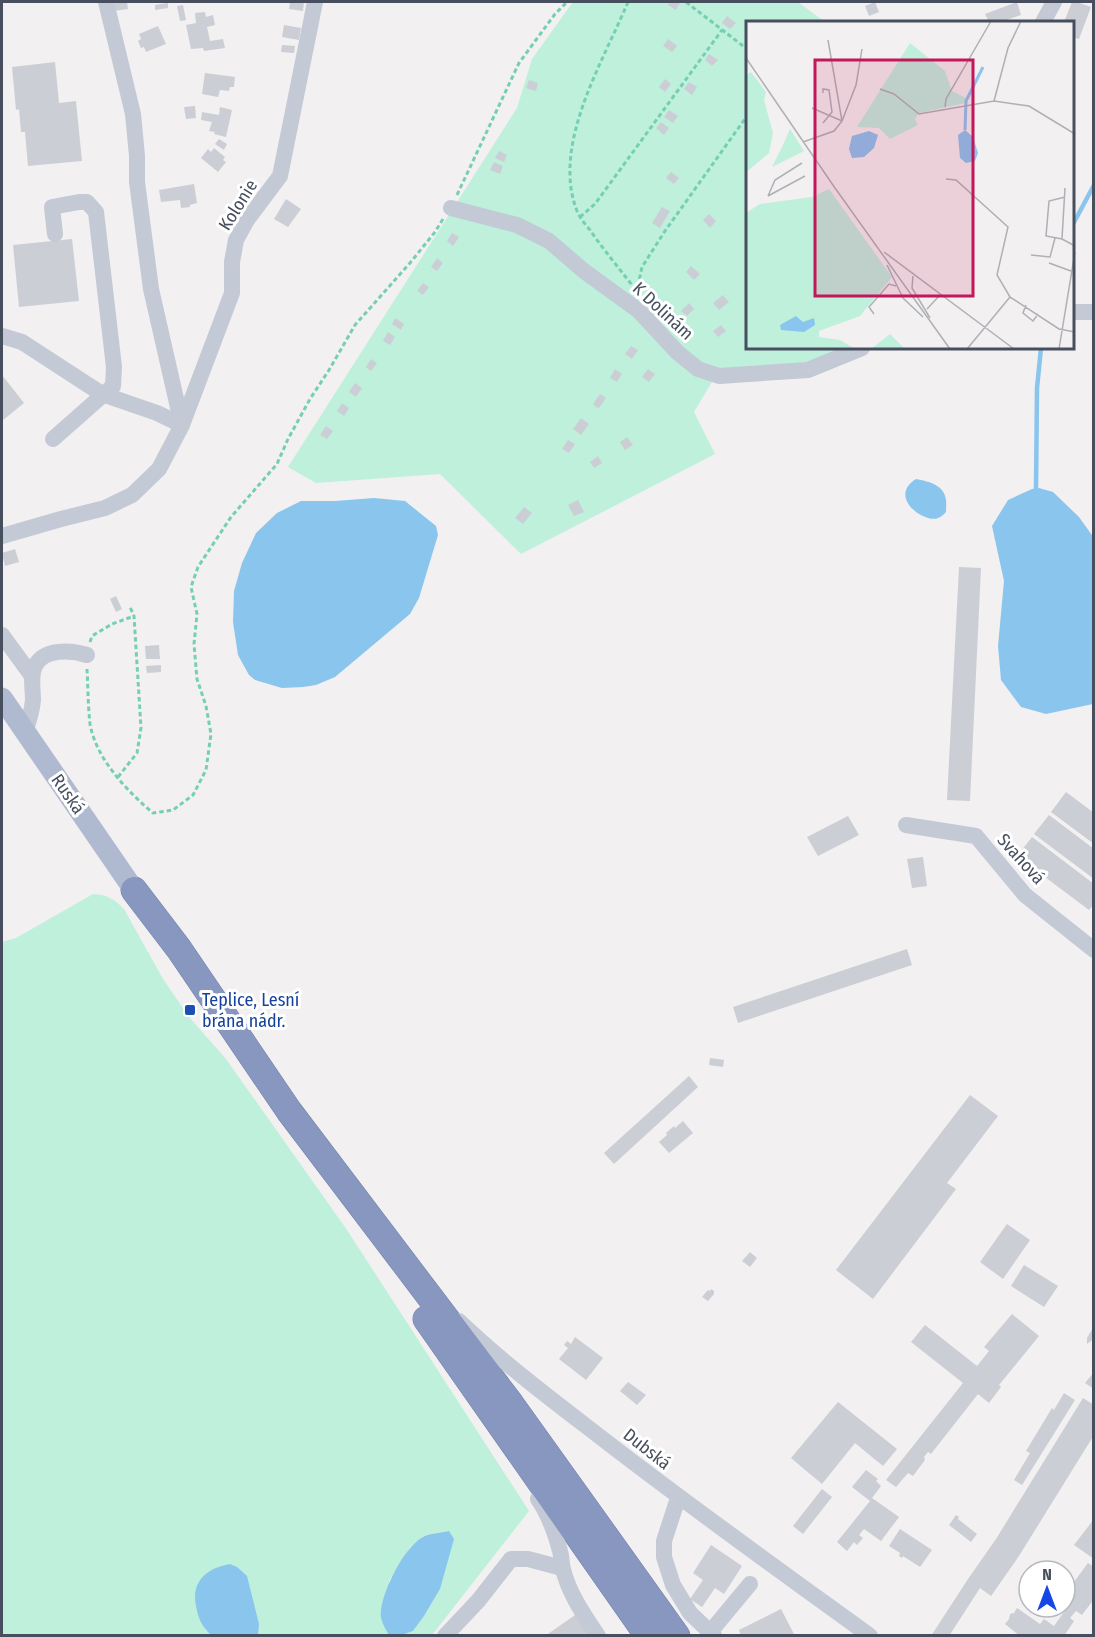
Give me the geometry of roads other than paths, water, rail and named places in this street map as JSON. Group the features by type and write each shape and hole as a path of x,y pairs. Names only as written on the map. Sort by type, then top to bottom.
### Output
{"highway":[{"path":"134,890 179,949 296,1121 511,1404 677,1635"},
{"path":"134,890 167,948 336,1193 648,1635"}],"main road":[{"name":"Ruská","path":"2,698 134,890"}],"street":[{"path":"106,2 133,114 137,182 151,289 182,425"},
{"name":"Kolonie","path":"2,536 105,508 132,495 159,469 182,425 232,293 232,262 236,240 247,220 280,176 315,2"},
{"path":"1044,21 1054,2"},
{"path":"53,439 113,386 114,367 96,212 87,202 52,207 55,234"},
{"name":"K Dolinám","path":"451,208 517,225 549,241 584,271 639,311 677,352 698,369 719,376 808,370 857,350"},
{"path":"1074,312 1094,312"},
{"path":"2,336 22,342 102,394 157,413 182,425"},
{"path":"2,635 32,676"},
{"path":"25,732 32,710 32,676 39,660 58,651 87,655"},
{"name":"Svahová","path":"906,825 976,836 1025,895 1094,950"},
{"name":"Dubská","path":"414,1276 509,1366 678,1498 868,1635"},
{"path":"494,1414 503,1446 548,1515 561,1553 562,1568 571,1591 598,1635"},
{"path":"678,1498 664,1541 664,1557 673,1585 690,1613 713,1633 750,1584"},
{"path":"445,1635 478,1601 511,1559 528,1559 562,1568"}],"water":[{"path":"916,479 933,484 943,492 946,512 940,517 932,519 925,517 911,508 905,494 908,486"},
{"path":"1039,488 1053,492 1079,517 1094,538 1093,704 1046,714 1021,707 1001,680 998,646 1004,581 992,526 1008,500"},
{"path":"374,498 405,501 436,526 438,535 419,598 410,614 335,677 316,685 282,688 255,680 249,675 238,655 233,622 234,591 242,563 256,533 277,513 301,501"},
{"path":"449,1531 454,1539 440,1589 413,1631 402,1635 389,1635 381,1617 381,1608 395,1572 409,1549 417,1541 428,1535"},
{"path":"230,1564 247,1576 259,1624 258,1635 211,1635 199,1618 195,1597 198,1583 208,1572"}],"waterway":[{"path":"1074,222 1094,185"},
{"path":"1036,489 1037,388 1041,350"}],"place":[{"name":"Teplice, Lesní brána nádr.","path":"190,1010"}]}
